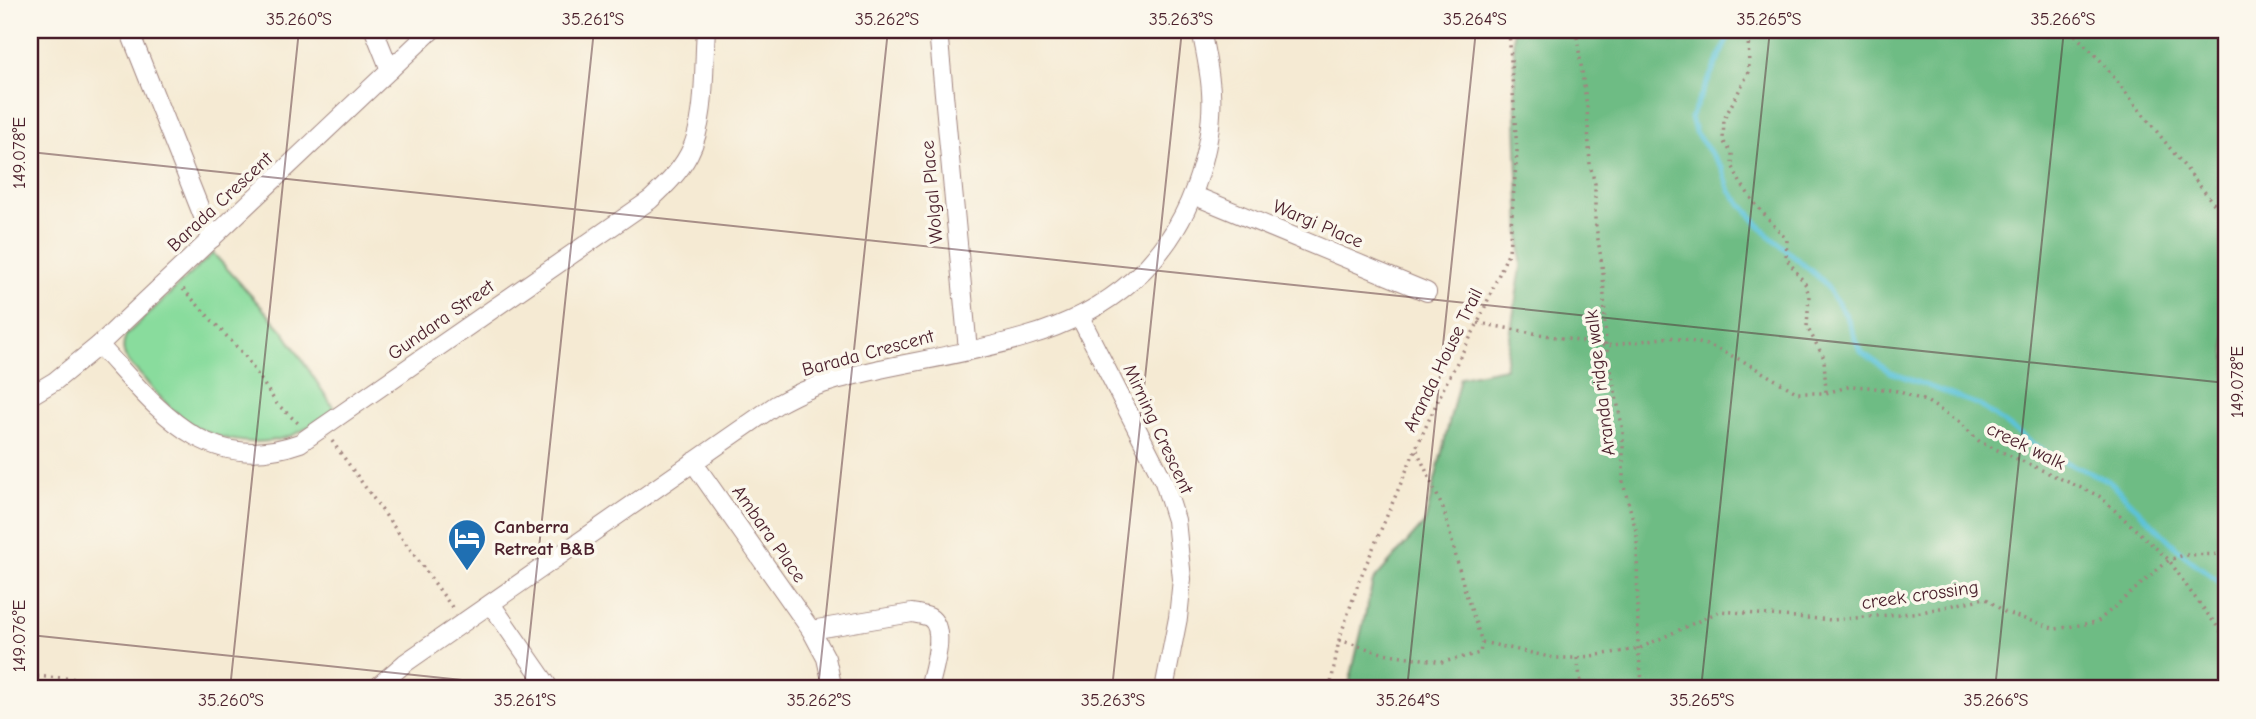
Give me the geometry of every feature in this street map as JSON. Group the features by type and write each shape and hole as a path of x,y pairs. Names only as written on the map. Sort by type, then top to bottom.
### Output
{"street":[{"path":"128,30 212,239"},
{"path":"373,30 390,70"},
{"name":"Barada Crescent","path":"30,396 55,381 99,345 432,30"},
{"name":"Gundara Street","path":"99,345 174,424 195,438 220,448 261,452 300,443 650,200 673,178 690,153 699,125 706,30"},
{"name":"Wolgal Place","path":"938,30 968,350"},
{"name":"Barada Crescent","path":"375,689 405,663 776,405 809,388 846,377 1023,338 1080,317 1118,293 1150,265 1176,232 1193,195 1206,155 1212,92 1202,30"},
{"name":"Wargi Place","path":"1193,195 1427,292"},
{"name":"Mirning Crescent","path":"1080,317 1164,482 1176,520 1182,579 1178,618 1164,689"},
{"name":"Ambara Place","path":"693,462 811,630 826,658 833,689"},
{"path":"491,604 551,689"},
{"path":"811,630 912,613 928,616 936,624 939,637 929,689"}],"path":[{"name":"Aranda House Trail","path":"1330,689 1339,640 1359,581 1416,448 1478,323 1509,251 1517,152 1509,30"},
{"name":"Aranda ridge walk","path":"1576,30 1587,107 1590,165 1595,184 1595,220 1603,272 1606,346 1623,431 1623,483 1637,534 1638,649 1643,689"},
{"path":"1748,30 1749,72 1724,119 1723,141 1732,153 1732,165 1741,182 1756,205 1787,240 1786,258 1806,285 1809,296 1807,327 1824,358 1826,393"},
{"path":"2070,30 2101,61 2226,219"},
{"path":"172,276 245,356 283,412 305,429 323,428 464,623"},
{"name":"creek walk","path":"1478,323 1606,346 1670,337 1708,345 1743,361 1798,393 1826,393 1851,386 1868,387 1897,391 1928,402 1958,421 1980,442 2099,496 2169,560 2226,638"},
{"path":"1339,640 1382,653 1443,662 1480,653 1482,642 1465,591 1444,511 1416,448"},
{"path":"2169,560 2184,555 2226,554"},
{"name":"creek crossing","path":"1482,642 1554,658 1577,658 1638,649 1720,611 1832,620 1922,612 1985,598 2006,613 2056,628 2097,622 2169,560"},
{"path":"1577,658 1581,689"},
{"path":"30,676 146,683 182,689"}],"green space":[{"path":"1513,30 2226,30 2226,689 1348,689 1373,581 1425,522 1460,377 1505,368 1521,267"},
{"path":"213,253 284,332 335,410 304,430 268,441 252,442 219,437 191,424 167,405 127,360 123,349 126,335"}],"waterway":[{"path":"1732,30 1691,117 1695,132 1722,168 1730,191 1768,235 1823,281 1847,317 1860,351 1890,372 1979,405 2049,455 2109,481 2184,555 2226,587"}],"place":[{"name":"Canberra Retreat B&B","path":"467,572"}]}
